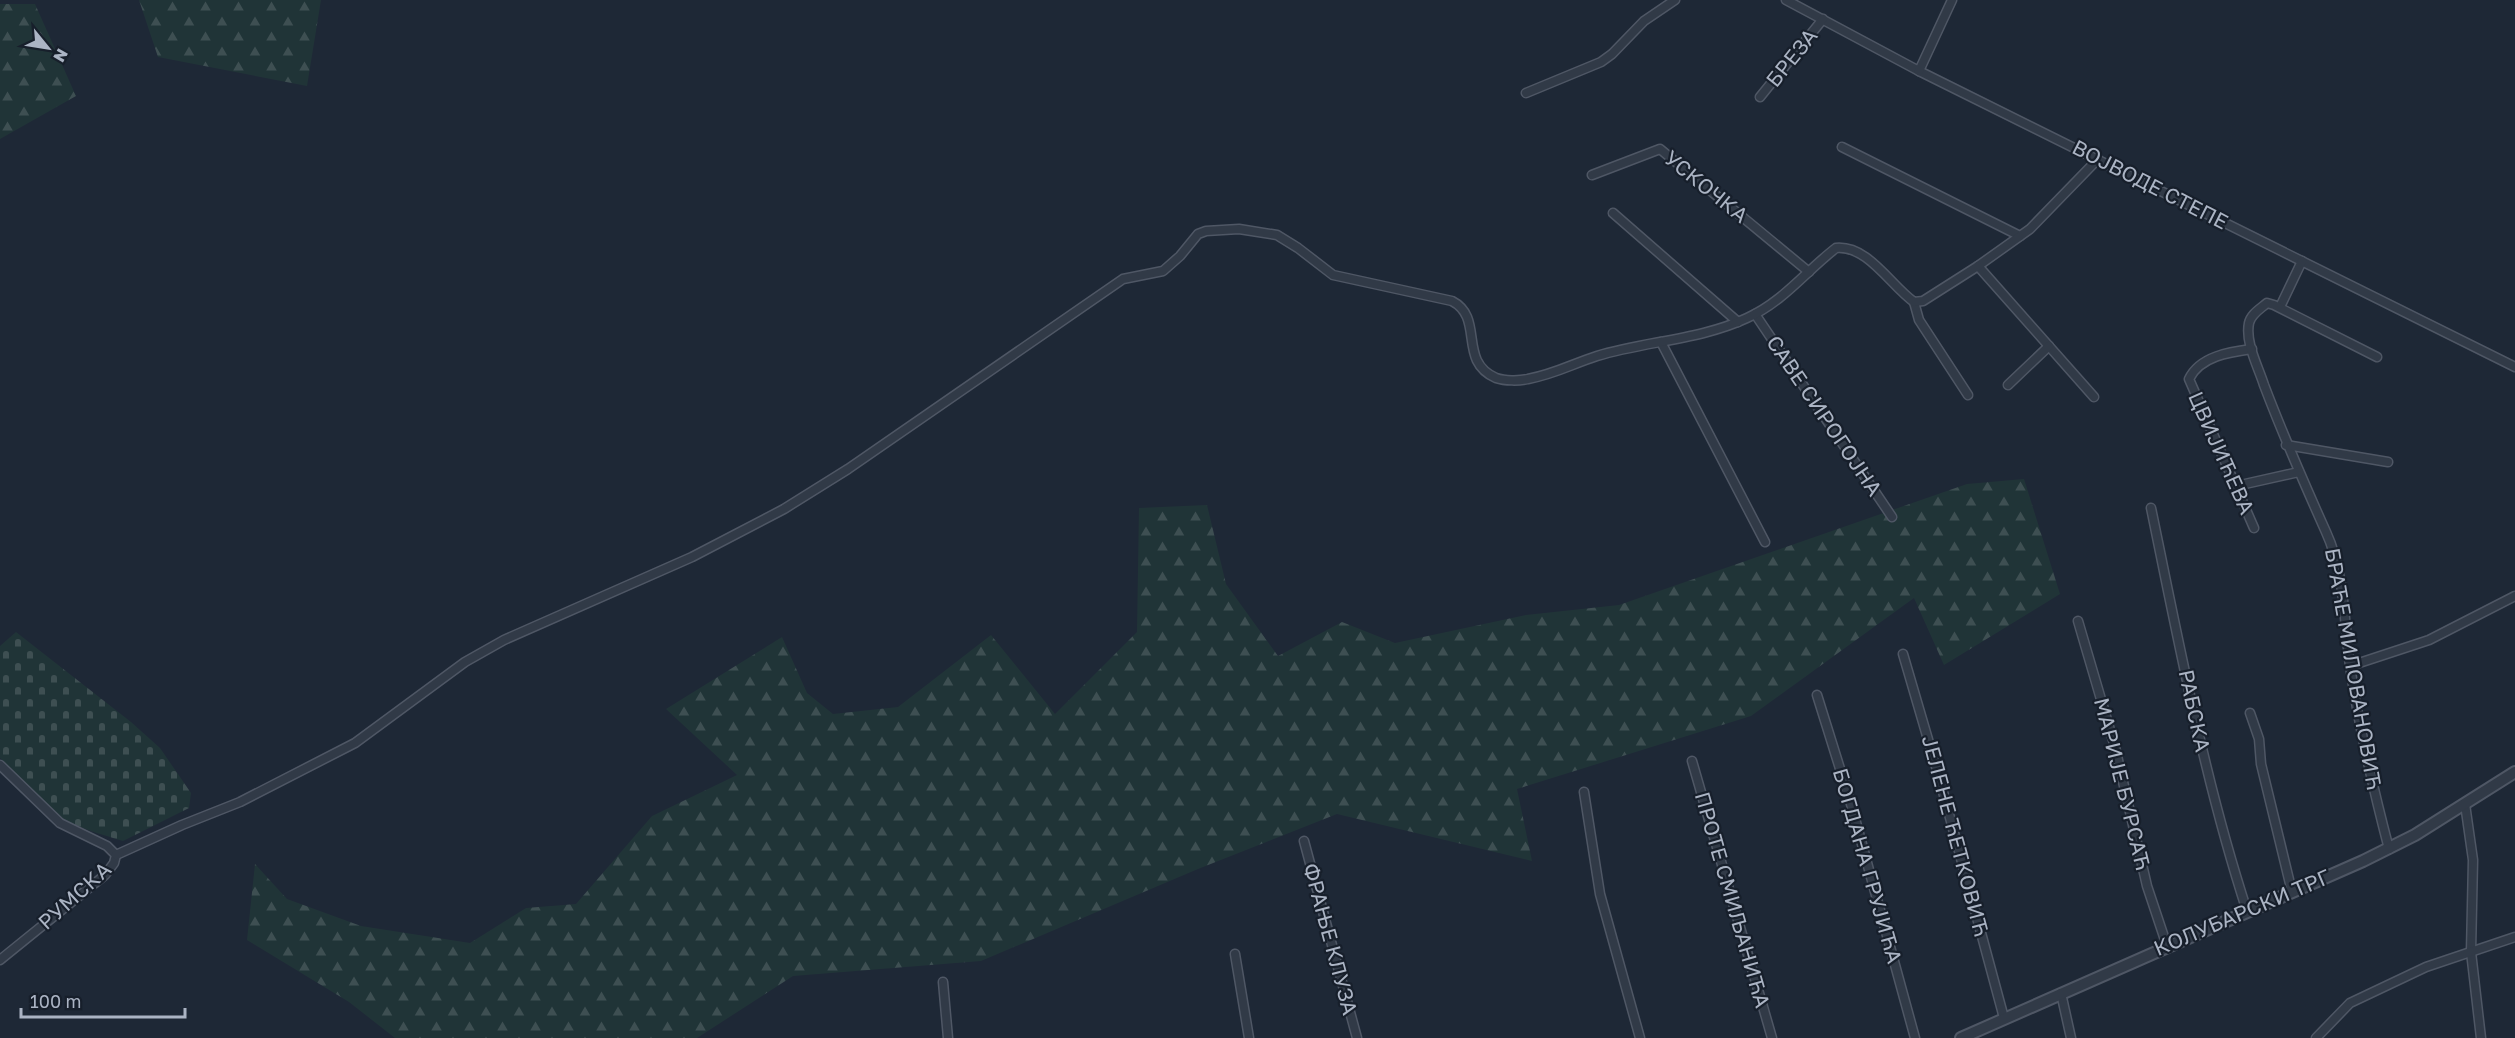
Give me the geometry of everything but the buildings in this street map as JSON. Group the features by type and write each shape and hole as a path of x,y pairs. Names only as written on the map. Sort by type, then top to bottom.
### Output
{"street":[{"path":"1526,93 1601,62 1612,54 1644,21 1675,0"},
{"name":"ВОЈВОДЕ СТЕПЕ","path":"1786,0 1919,71 2515,367"},
{"path":"1919,71 1952,0"},
{"name":"БРЕЗА","path":"1760,97 1823,19"},
{"path":"1842,147 2020,236"},
{"name":"УСКОЧКА","path":"1592,175 1660,149 1809,272"},
{"path":"1914,302 1928,298 1978,267 2020,236 2098,159"},
{"path":"1613,213 1738,322"},
{"path":"116,855 240,802 355,743 465,662 504,640 692,557 784,509 848,469 1123,279 1162,271 1180,256 1198,234 1206,231 1239,229 1277,235 1298,248 1332,275 1452,301 1461,306 1467,314 1475,360 1480,368 1499,379 1525,380 1560,372 1597,356 1738,322 1786,294 1836,248 1844,247 1866,257 1914,302 1919,320 1968,395"},
{"path":"2302,261 2277,306 2377,357"},
{"path":"1978,267 2094,397"},
{"name":"БРАЋЕ МИЛОВАНОВИЋ","path":"2277,306 2267,303 2253,315 2250,321 2252,349 2286,444 2328,536 2335,558 2350,666 2369,772 2389,849"},
{"name":"САВЕ СИРОГОЈНА","path":"1755,314 1892,518"},
{"path":"1661,342 1765,542"},
{"path":"2008,385 2049,346"},
{"name":"ЦВИЈИЋЕВА","path":"2252,349 2226,353 2202,364 2189,379 2254,528"},
{"path":"2286,444 2388,462"},
{"path":"2236,486 2299,472"},
{"name":"РАБСКА","path":"2151,508 2201,746 2230,860 2247,911"},
{"path":"2350,666 2429,640 2515,596"},
{"name":"МАРИЈЕ БУРСАЋ","path":"2078,621 2115,747 2147,886 2167,946"},
{"name":"ЈЕЛЕНЕ ЋЕТКОВИЋ","path":"1903,654 1939,777 2004,1018"},
{"name":"БОГДАНА ГРУЈИЋА","path":"1816,695 1851,804 1915,1038"},
{"path":"2250,713 2259,739 2261,764 2292,892"},
{"name":"ПРОТЕ СМИЉАНИЋА","path":"1692,761 1772,1038"},
{"name":"РУМСКА","path":"0,765 60,823 107,846 116,855 114,864 105,875 0,960"},
{"name":"КОЛУБАРСКИ ТРГ","path":"1961,1038 2389,849 2515,772"},
{"path":"1584,792 1600,894 1640,1038"},
{"path":"2465,804 2473,861 2471,952 2481,1038"},
{"name":"ФРАЊЕ КЛУЗА","path":"1304,841 1357,1038"},
{"path":"2316,1038 2350,1003 2407,975 2515,936"},
{"path":"1235,954 1249,1038"},
{"path":"943,982 948,1038"},
{"path":"2061,993 2071,1038"}],"green space":[{"path":"139,0 321,0 307,86 158,57"},
{"path":"0,4 35,4 76,96 0,139"},
{"path":"2024,479 2060,594 1944,665 1914,598 1751,716 1517,789 1532,861 1337,814 1198,869 981,961 793,976 697,1038 395,1038 349,1002 247,940 255,864 287,899 361,926 470,943 526,908 576,904 652,816 737,775 666,709 782,637 807,693 833,714 898,707 991,635 1055,714 1137,632 1139,508 1207,505 1226,584 1278,656 1342,622 1395,643 1526,615 1619,605 1967,484"},
{"path":"16,632 131,722 160,748 191,793 189,808 123,841 64,820 34,795 0,758 0,646"}]}
